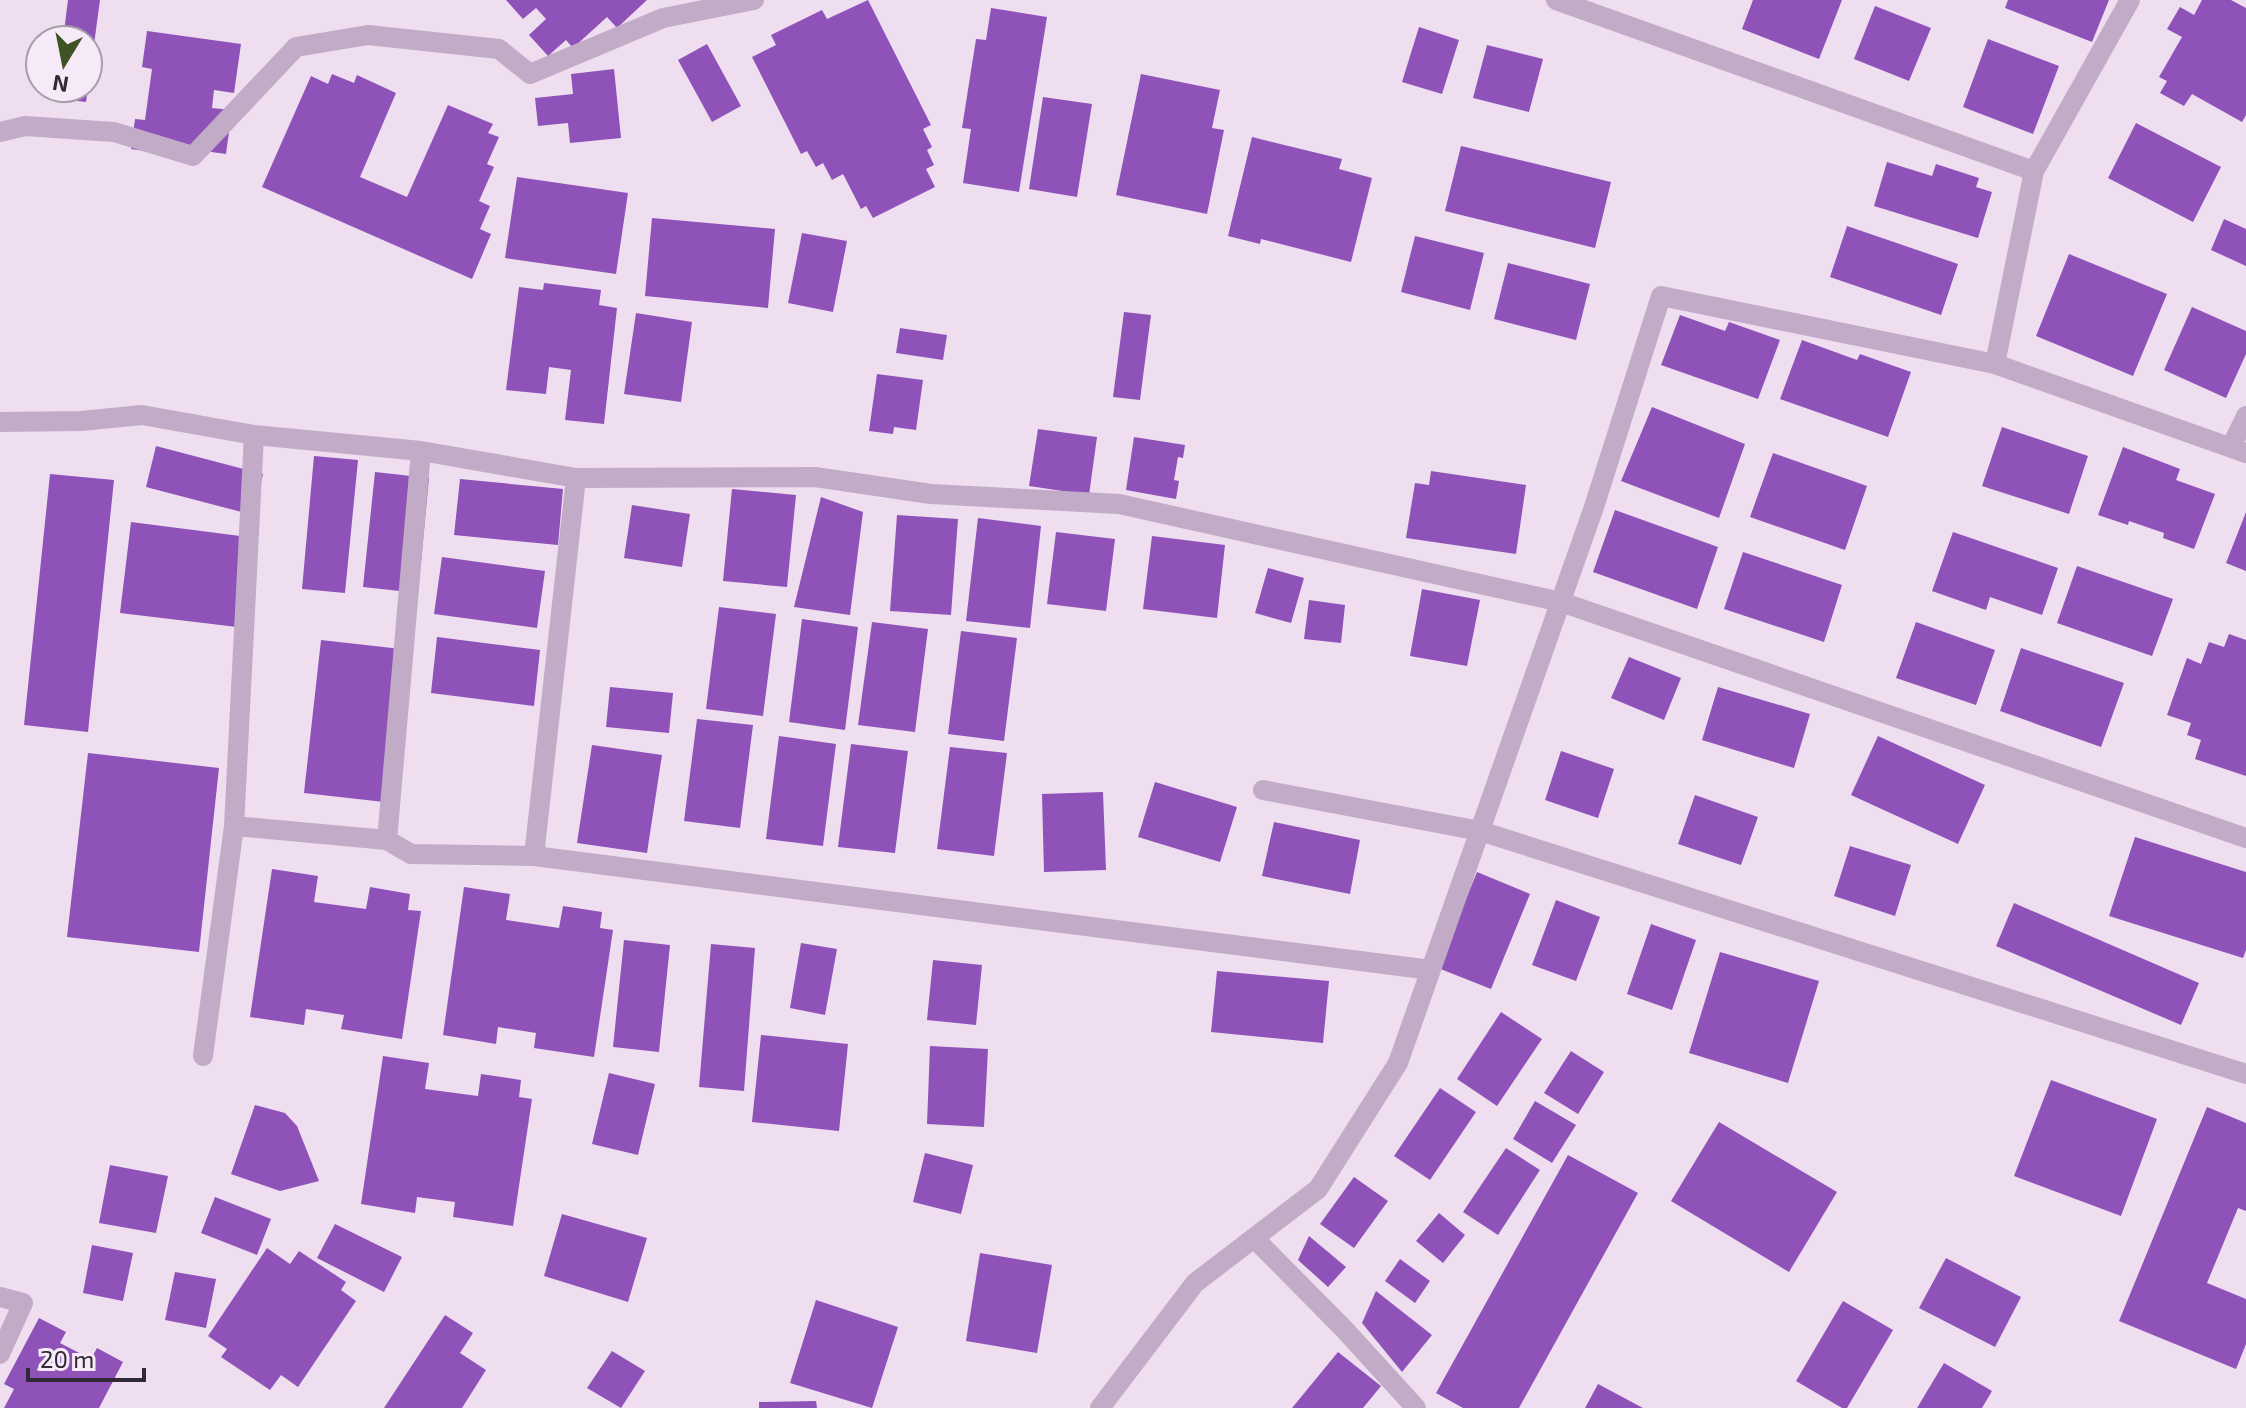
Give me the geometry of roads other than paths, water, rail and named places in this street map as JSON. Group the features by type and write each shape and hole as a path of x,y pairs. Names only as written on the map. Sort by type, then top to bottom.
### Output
{"street":[{"path":"0,132 25,126 114,132 193,156 296,47 368,35 499,49 530,74 663,18 754,0"},
{"path":"1556,0 2034,171"},
{"path":"1995,364 2034,171 2130,0"},
{"path":"1100,1408 1195,1283 1318,1189 1398,1063 1594,507 1661,296 1995,364 2239,450 2246,416"},
{"path":"0,422 81,421 142,415 254,435 421,451 576,478 815,477 931,494 1119,504 1561,602 2246,838"},
{"path":"203,1056 234,826 254,435"},
{"path":"387,840 421,451"},
{"path":"534,856 576,478"},
{"path":"1263,790 1480,831 2246,1074"},
{"path":"234,826 387,840 411,854 534,856 1431,970"},
{"path":"1254,1238 1416,1408"},
{"path":"0,1297 23,1303 0,1354"}]}
